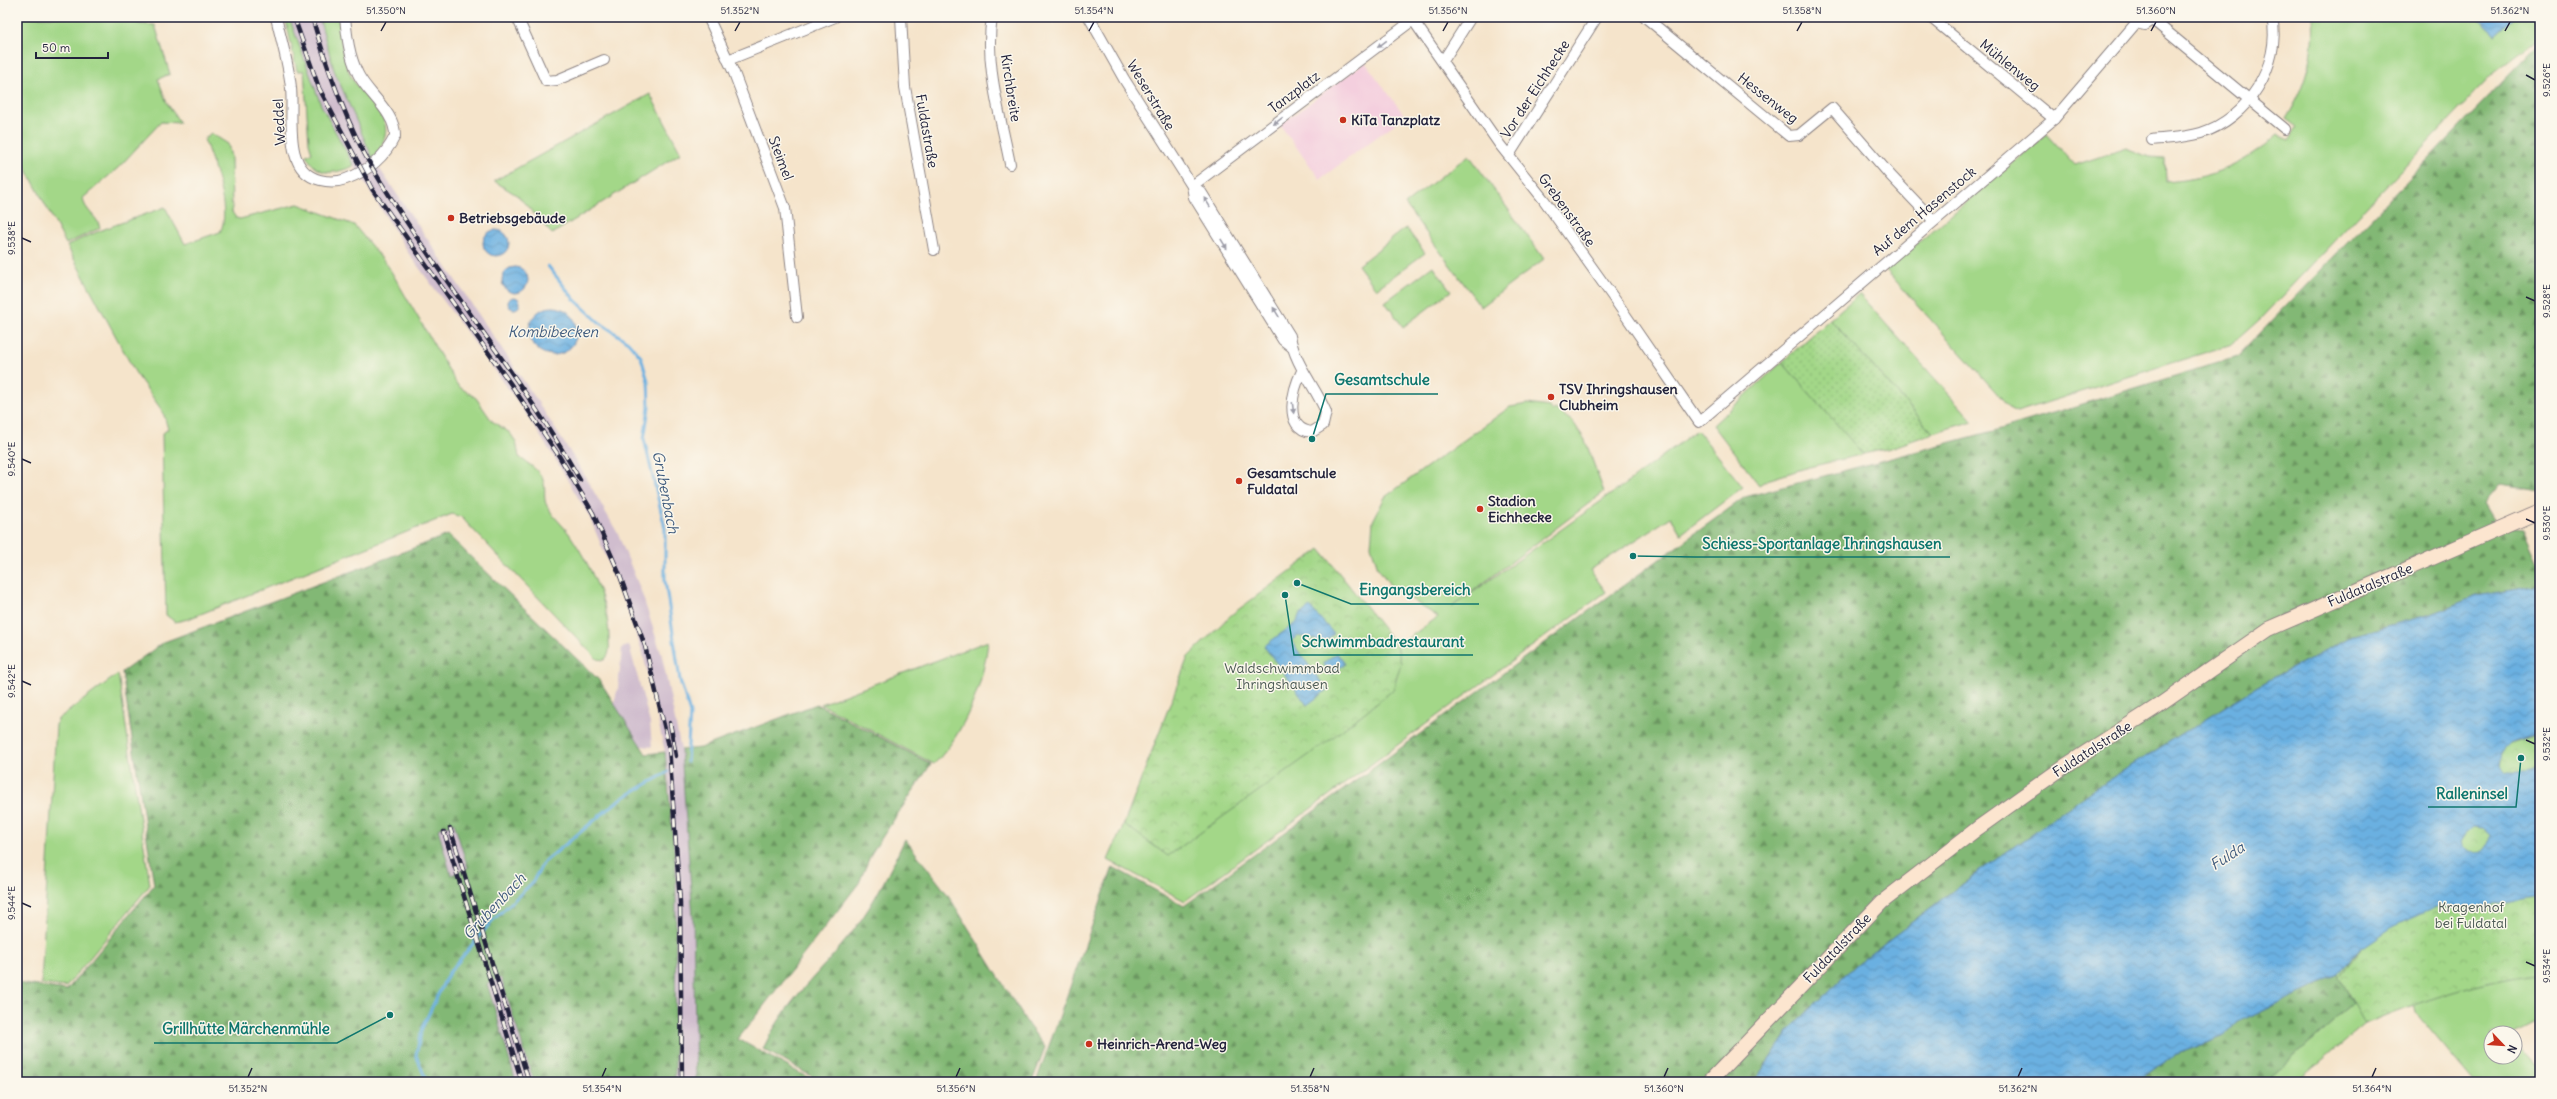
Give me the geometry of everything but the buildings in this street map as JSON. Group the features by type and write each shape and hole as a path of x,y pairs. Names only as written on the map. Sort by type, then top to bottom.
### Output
{"main road":[{"name":"Fuldatalstraße","path":"1709,1082 1882,902 1966,837 2065,766 2158,706 2270,629 2540,511"}],"street":[{"name":"Weddel","path":"276,17 292,88 293,149 299,164 315,179 326,181 342,180 356,176 378,161 388,150 395,131 388,117 358,75 350,54 345,17"},
{"path":"517,17 546,80 557,80 604,60"},
{"name":"Steimel","path":"708,17 728,60 787,215 797,317"},
{"path":"728,60 835,17"},
{"name":"Fuldastraße","path":"901,17 904,87 934,250"},
{"name":"Kirchbreite","path":"992,17 990,36 994,80 1010,164"},
{"name":"Weserstraße","path":"1089,17 1140,106 1192,186 1201,192 1290,336 1292,347 1302,371 1326,412 1323,425 1318,430 1307,432 1295,419 1291,405 1295,387 1302,371"},
{"path":"1443,61 1471,17"},
{"name":"Vor der Eichhecke","path":"1509,155 1598,17"},
{"name":"Hessenweg","path":"1645,17 1789,136 1799,135 1832,108 1891,176 1934,221"},
{"name":"Mühlenweg","path":"1930,17 2054,119"},
{"path":"2152,140 2202,133 2234,114 2263,81 2271,58 2274,39 2272,17"},
{"name":"Tanzplatz","path":"1192,186 1412,19"},
{"name":"Grebenstraße","path":"1412,19 1509,155 1609,291 1699,422"},
{"path":"2156,19 2285,129"},
{"name":"Auf dem Hasenstock","path":"1699,422 2054,119 2133,20 2145,25 2156,19"}],"shaded area":[{"path":"289,17 319,17 334,70 373,159 534,396 581,469 617,532 641,591 662,656 681,750 693,917 696,1082 675,1082 676,872 669,783 665,752 643,653 620,590 589,516 554,457 519,403 409,254 347,154 321,105"},
{"name":"KiTa Tanzplatz","path":"1365,62 1405,116 1320,179 1280,125"},
{"path":"629,645 650,723 652,747 603,742 618,688 622,648"},
{"path":"454,823 468,868 451,875 437,829"},
{"path":"501,978 534,1082 516,1082 487,982"}],"green space":[{"path":"17,17 132,17 139,24 155,25 170,74 158,79 167,103 180,123 161,122 119,167 83,198 84,203 97,220 100,228 66,244 17,151"},
{"path":"285,17 289,17 321,105 354,166 340,171 321,171 316,168 306,155 312,153 309,143 304,71 297,71"},
{"path":"319,17 339,17 342,46 350,74 357,86 380,113 384,122 386,132 382,144 373,159 334,70"},
{"path":"2313,17 2476,17 2495,35 2514,17 2540,17 2540,38 2493,74 2259,320 2232,344 2017,412 2012,410 1886,270 2047,134 2075,165 2126,148 2149,157 2165,158 2166,182 2213,174 2226,169 2252,155 2278,135 2289,140 2297,127 2286,119 2299,95 2308,70 2313,44"},
{"path":"2540,43 2540,490 2500,484 2484,503 2497,525 2523,528 2540,566 2540,585 2477,596 2428,615 2354,635 2256,687 2096,788 1963,883 1856,965 1790,1029 1754,1082 1036,1082 1113,867 1184,906 1745,497 1997,430 2237,357"},
{"path":"650,94 681,153 552,234 518,196 494,181"},
{"path":"211,133 228,144 231,157 232,212 236,218 240,219 298,204 354,225 388,266 458,386 476,398 492,421 510,433 516,442 519,457 540,474 545,487 545,499 547,506 568,532 597,584 608,624 609,652 604,660 597,659 461,517 452,514 188,619 175,622 166,615 162,434 168,429 163,412 135,372 67,246 103,230 165,207 185,244 220,232 224,212 220,186 204,139"},
{"path":"1469,155 1544,259 1481,307 1405,204"},
{"path":"1406,228 1425,253 1376,289 1358,265"},
{"path":"1433,266 1451,291 1403,327 1385,302"},
{"path":"1859,294 1973,421 1933,433 1830,319"},
{"path":"1830,319 1933,433 1891,448 1863,454 1782,362"},
{"path":"1782,362 1864,454 1809,467 1767,480 1759,485 1713,425"},
{"path":"1528,404 1549,407 1552,411 1555,409 1573,422 1585,440 1604,492 1452,607 1631,480 1697,430 1743,487 1681,534 1671,517 1590,570 1606,592 1185,901 1108,860 1124,824 1394,642 1397,646 1438,617 1390,585 1378,568 1371,546 1373,521 1385,497 1510,407"},
{"path":"448,535 600,681 646,754 665,752 676,872 675,1082 534,1082 501,978 487,983 516,1082 17,1082 17,983 67,990 154,885 122,672 164,642","holes":["454,823 468,868 451,875 438,829"]},
{"name":"Waldschwimmbad Ihringshausen","path":"1320,549 1397,646 1401,663 1393,690 1327,742 1168,856 1124,824 1188,657 1231,615"},
{"path":"988,641 982,674 971,707 955,738 934,764 821,704"},
{"path":"118,674 150,885 66,987 41,984 56,725 58,719"},
{"path":"817,704 931,764 871,854 859,883 738,1039 816,1082 696,1082 693,917 681,750 700,748"},
{"name":"Kragenhof bei Fuldatal","path":"2540,734 2540,973 2495,981 2451,993 2408,1007 2365,1024 2339,977 2386,917 2504,745"},
{"path":"905,839 948,895 1029,1026 1045,1047 1032,1082 822,1082 763,1049 779,1020 798,994 851,934 869,908"},
{"path":"2540,897 2540,1022 2533,1023 2523,1028 2523,1025 2483,1025 2483,1065 2523,1065 2523,1051 2540,1070 2540,1082 2474,1082 2415,1012 2413,1004 2365,1024 2296,1082 2265,1082 2353,1004 2338,974 2359,950 2394,926"},
{"path":"2338,974 2353,1004 2265,1082 2137,1082 2176,1054 2225,1036 2238,1022"}],"water":[{"path":"2476,17 2514,17 2495,35"},
{"path":"496,230 505,234 509,243 505,252 496,256 487,252 483,243 487,234"},
{"path":"515,267 524,271 528,280 524,289 515,293 506,289 502,280 506,271"},
{"path":"514,297 518,299 520,303 518,307 514,309 510,307 508,303 510,299"},
{"name":"Kombibecken","path":"553,307 562,309 570,314 575,322 577,331 575,340 570,348 562,353 553,355 544,353 536,348 531,340 529,331 531,322 536,314 544,309"},
{"name":"Fulda","path":"2540,585 2540,733 2511,742 2503,750 2501,766 2507,773 2526,773 2540,769 2540,897 2487,906 2434,908 2394,926 2359,950 2338,974 2238,1022 2225,1036 2176,1054 2137,1082 1754,1082 1790,1029 1856,965 1963,883 2096,788 2256,687 2354,635 2428,615 2477,596","holes":["2474,827 2482,828 2490,835 2488,844 2482,852 2469,852 2460,842 2465,834"]},
{"path":"1310,607 1334,634 1320,644 1315,639 1298,636 1291,641 1327,690 1307,705 1264,646 1297,622 1299,615"},
{"path":"1337,653 1345,664 1331,675 1323,663"}],"waterway":[{"name":"Grubenbach","path":"548,266 574,299 599,322 628,342 641,357 648,381 649,407 644,439 665,528 665,580 680,680 690,713 687,762"},
{"name":"Grubenbach","path":"427,1082 416,1055 422,1028 448,974 492,921 532,883 543,863 619,800 668,772"}],"railway":[{"path":"294,17 319,88 372,189 510,383 559,456 593,513 619,573 645,646 669,746 680,902 682,1082"},
{"path":"312,17 340,99 353,131 374,171 418,239 522,388 580,480"},
{"path":"670,723 676,756"},
{"path":"450,828 529,1082"},
{"path":"444,832 522,1082"}],"place":[{"name":"KiTa Tanzplatz","path":"1343,120"},
{"name":"Betriebsgebäude","path":"451,218"},
{"name":"TSV Ihringshausen Clubheim","path":"1551,397"},
{"name":"Gesamtschule","path":"1312,439"},
{"name":"Gesamtschule Fuldatal","path":"1239,481"},
{"name":"Stadion Eichhecke","path":"1480,509"},
{"name":"Schiess-Sportanlage Ihringshausen","path":"1633,556"},
{"name":"Eingangsbereich","path":"1297,583"},
{"name":"Schwimmbadrestaurant","path":"1285,595"},
{"name":"Ralleninsel","path":"2521,758"},
{"name":"Grillhütte Märchenmühle","path":"390,1015"},
{"name":"Heinrich-Arend-Weg","path":"1089,1044"}]}
